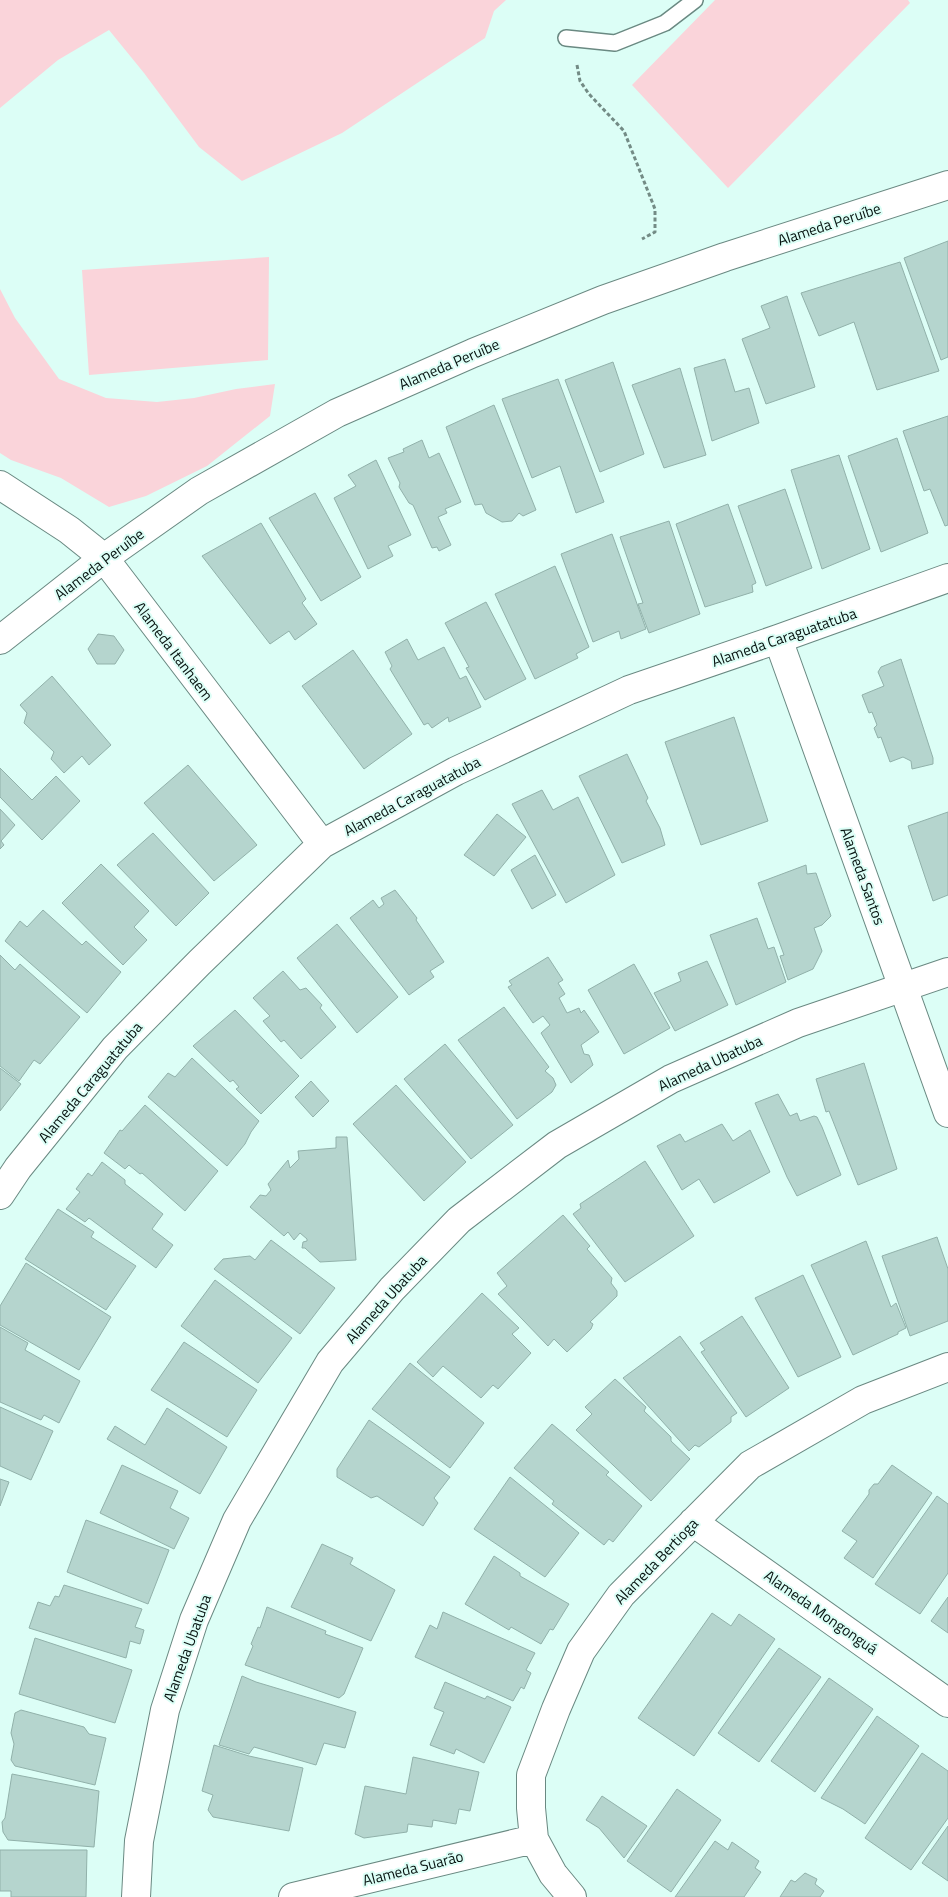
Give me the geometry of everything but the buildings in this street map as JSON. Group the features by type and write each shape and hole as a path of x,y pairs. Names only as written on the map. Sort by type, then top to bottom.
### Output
{"street":[{"name":"Alameda Peruíbe","path":"0,640 104,558 199,490 336,413 603,300 726,257 948,185"},
{"name":"Alameda Itanhaem","path":"0,485 69,530 104,558 322,844"},
{"name":"Alameda Caraguatatuba","path":"0,1195 18,1168 115,1048 199,963 322,844 456,771 629,690 948,578"},
{"name":"Alameda Santos","path":"778,639 948,1113"},
{"name":"Alameda Ubatuba","path":"136,1897 139,1841 165,1710 194,1620 237,1520 330,1362 392,1289 459,1220 557,1145 672,1079 798,1023 948,972"},
{"name":"Alameda Bertioga","path":"572,1897 553,1874 534,1839 531,1808 531,1775 581,1651 620,1595 750,1465 863,1400 948,1366"},
{"name":"Alameda Mongonguá","path":"693,1522 948,1703"},
{"name":"Alameda Suarão","path":"292,1897 534,1839"}],"lane":[{"path":"566,38 615,44 665,23 695,0"}],"path":[{"path":"582,40 577,65 580,81 589,94 624,130 655,209 655,232 642,239"}],"shaded area":[{"path":"0,0 506,0 494,11 485,38 342,133 242,181 199,147 144,73 109,30 58,60 0,108"},
{"path":"715,0 908,0 910,3 728,188 632,85"},
{"path":"269,257 268,360 89,375 82,270"},
{"path":"0,289 15,318 59,379 106,398 157,402 194,398 236,389 275,384 270,416 207,466 146,496 109,507 61,478 11,460 0,453"}]}
